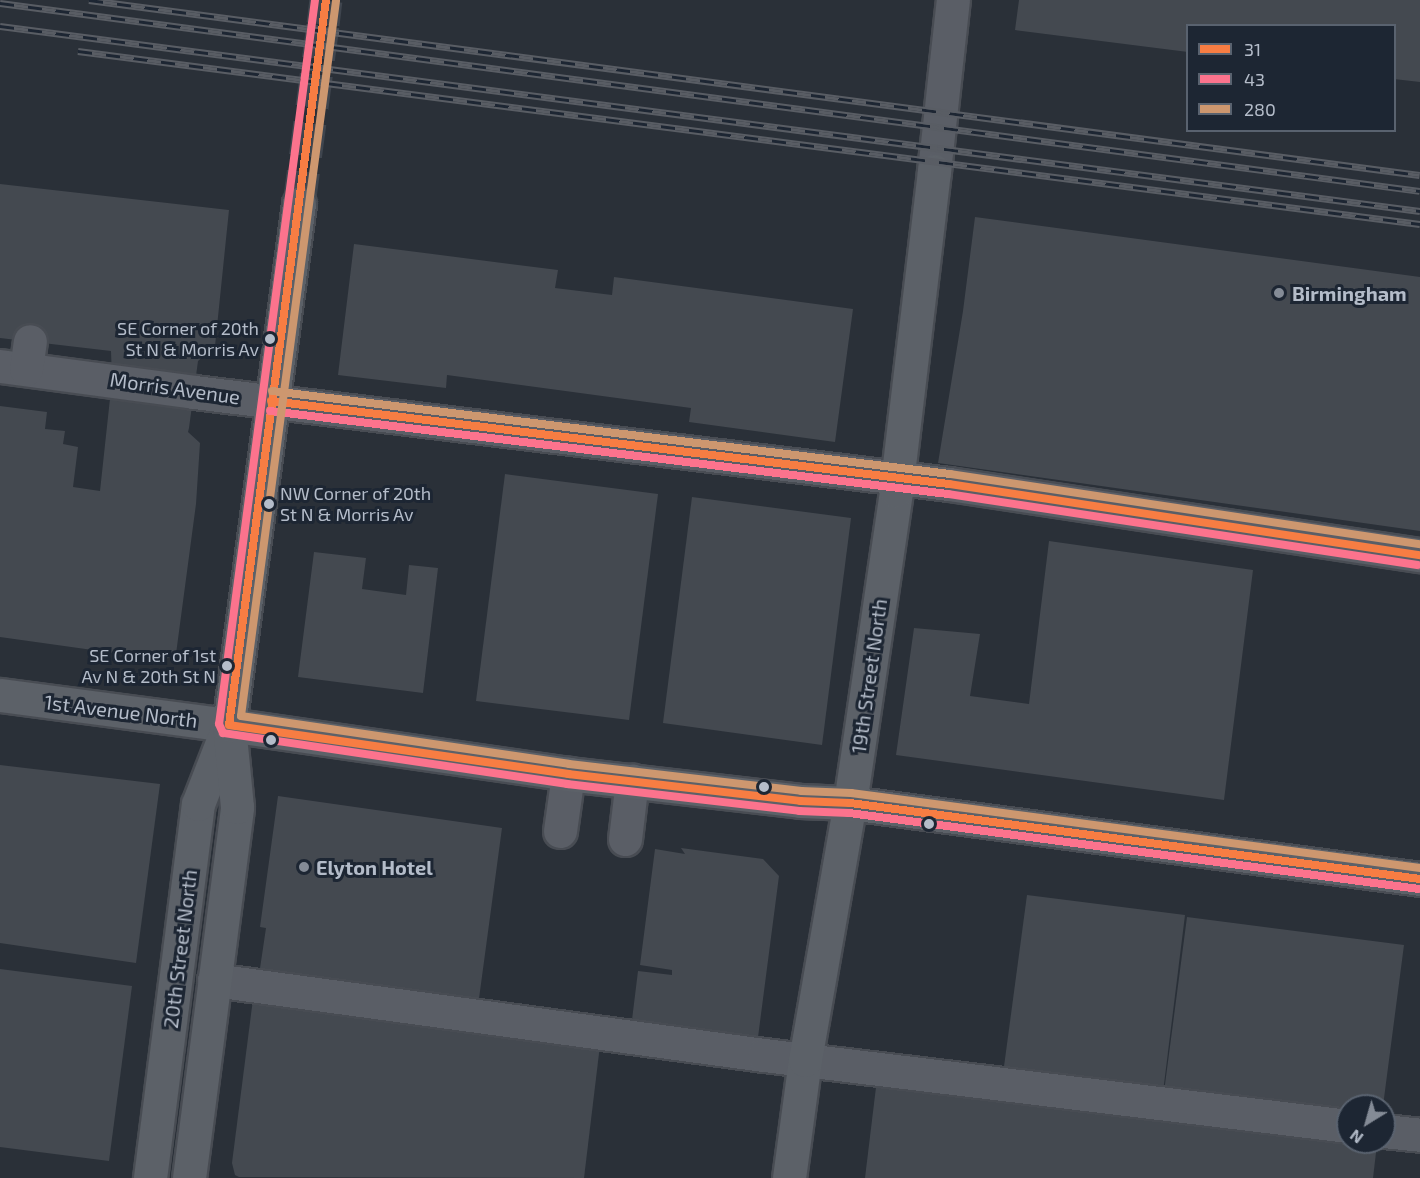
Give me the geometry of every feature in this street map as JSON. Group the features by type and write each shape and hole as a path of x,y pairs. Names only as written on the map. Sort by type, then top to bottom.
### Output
{"main road":[{"name":"19th Street North","path":"789,1178 805,1060 850,803 898,478 934,171"},
{"name":"20th Street North","path":"189,1178 237,807 229,725 298,204"},
{"name":"1st Avenue North","path":"0,695 229,725 568,774 800,801 850,803 1420,879"},
{"name":"20th Street North","path":"150,1178 198,804 229,725"}],"street":[{"path":"934,171 953,0"},
{"name":"Morris Avenue","path":"17,361 271,400 898,478 1420,555"},
{"path":"560,831 568,774"},
{"path":"625,839 632,780"},
{"path":"214,980 805,1060 1336,1125"},
{"path":"1396,1132 1420,1135"}],"building":[{"path":"1019,0 1420,0 1420,82 1396,79 1396,24 1186,24 1186,52 1015,30"},
{"path":"0,184 229,210 215,346 198,361 188,432 200,443 196,504 176,654 164,660 0,637 0,406 47,412 45,429 65,431 63,444 78,447 73,487 100,491 112,380 111,351 0,338"},
{"path":"975,217 1420,277 1420,531 938,463 963,311"},
{"path":"354,244 558,270 555,288 612,295 614,277 853,309 835,442 689,422 691,408 447,375 446,388 338,375"},
{"path":"505,474 658,494 629,720 476,701"},
{"path":"692,497 851,518 822,745 663,723"},
{"path":"1049,541 1253,570 1224,800 896,755 914,628 980,634 970,696 1029,704"},
{"path":"314,552 366,558 362,589 406,595 409,565 438,568 423,693 298,677"},
{"path":"0,765 160,784 136,963 0,943"},
{"path":"278,796 502,828 478,1006 259,975 266,928 260,927"},
{"path":"681,848 763,859 779,876 757,1045 631,1028 638,971 672,975 672,970 640,965 655,849 685,854"},
{"path":"1027,895 1185,915 1163,1092 1003,1074"},
{"path":"1187,917 1404,945 1385,1094 1336,1094 1336,1114 1164,1092"},
{"path":"0,969 132,986 109,1161 0,1147"},
{"path":"253,999 600,1045 584,1178 239,1177 235,1175 232,1163"},
{"path":"877,1079 1336,1139 1336,1154 1376,1154 1373,1178 865,1178"}],"tunnel":[{"path":"323,24 326,0"},
{"path":"299,204 323,24"}],"railway":[{"path":"89,0 1420,175"},
{"path":"0,3 1420,191"},
{"path":"0,26 1420,211"},
{"path":"78,51 1420,224"}],"transit line":[{"name":"43","path":"315,0 219,724 223,733 567,784 799,811 849,813 1419,889"},
{"name":"31","path":"326,0 229,725 568,774 800,801 850,803 1420,879"},
{"name":"280","path":"336,1 241,716 569,764 801,791 851,793 1420,868"},
{"name":"280","path":"272,391 950,474 1420,544"},
{"name":"31","path":"271,401 949,484 1420,555"},
{"name":"43","path":"270,411 948,494 1418,565"}],"place":[{"name":"Birmingham","path":"1279,293"},
{"name":"SE Corner of 20th St N & Morris Av","path":"270,339"},
{"name":"NW Corner of 20th St N & Morris Av","path":"269,504"},
{"name":"SE Corner of 1st Av N & 20th St N","path":"227,666"},
{"name":"Elyton Hotel","path":"304,867"}]}
